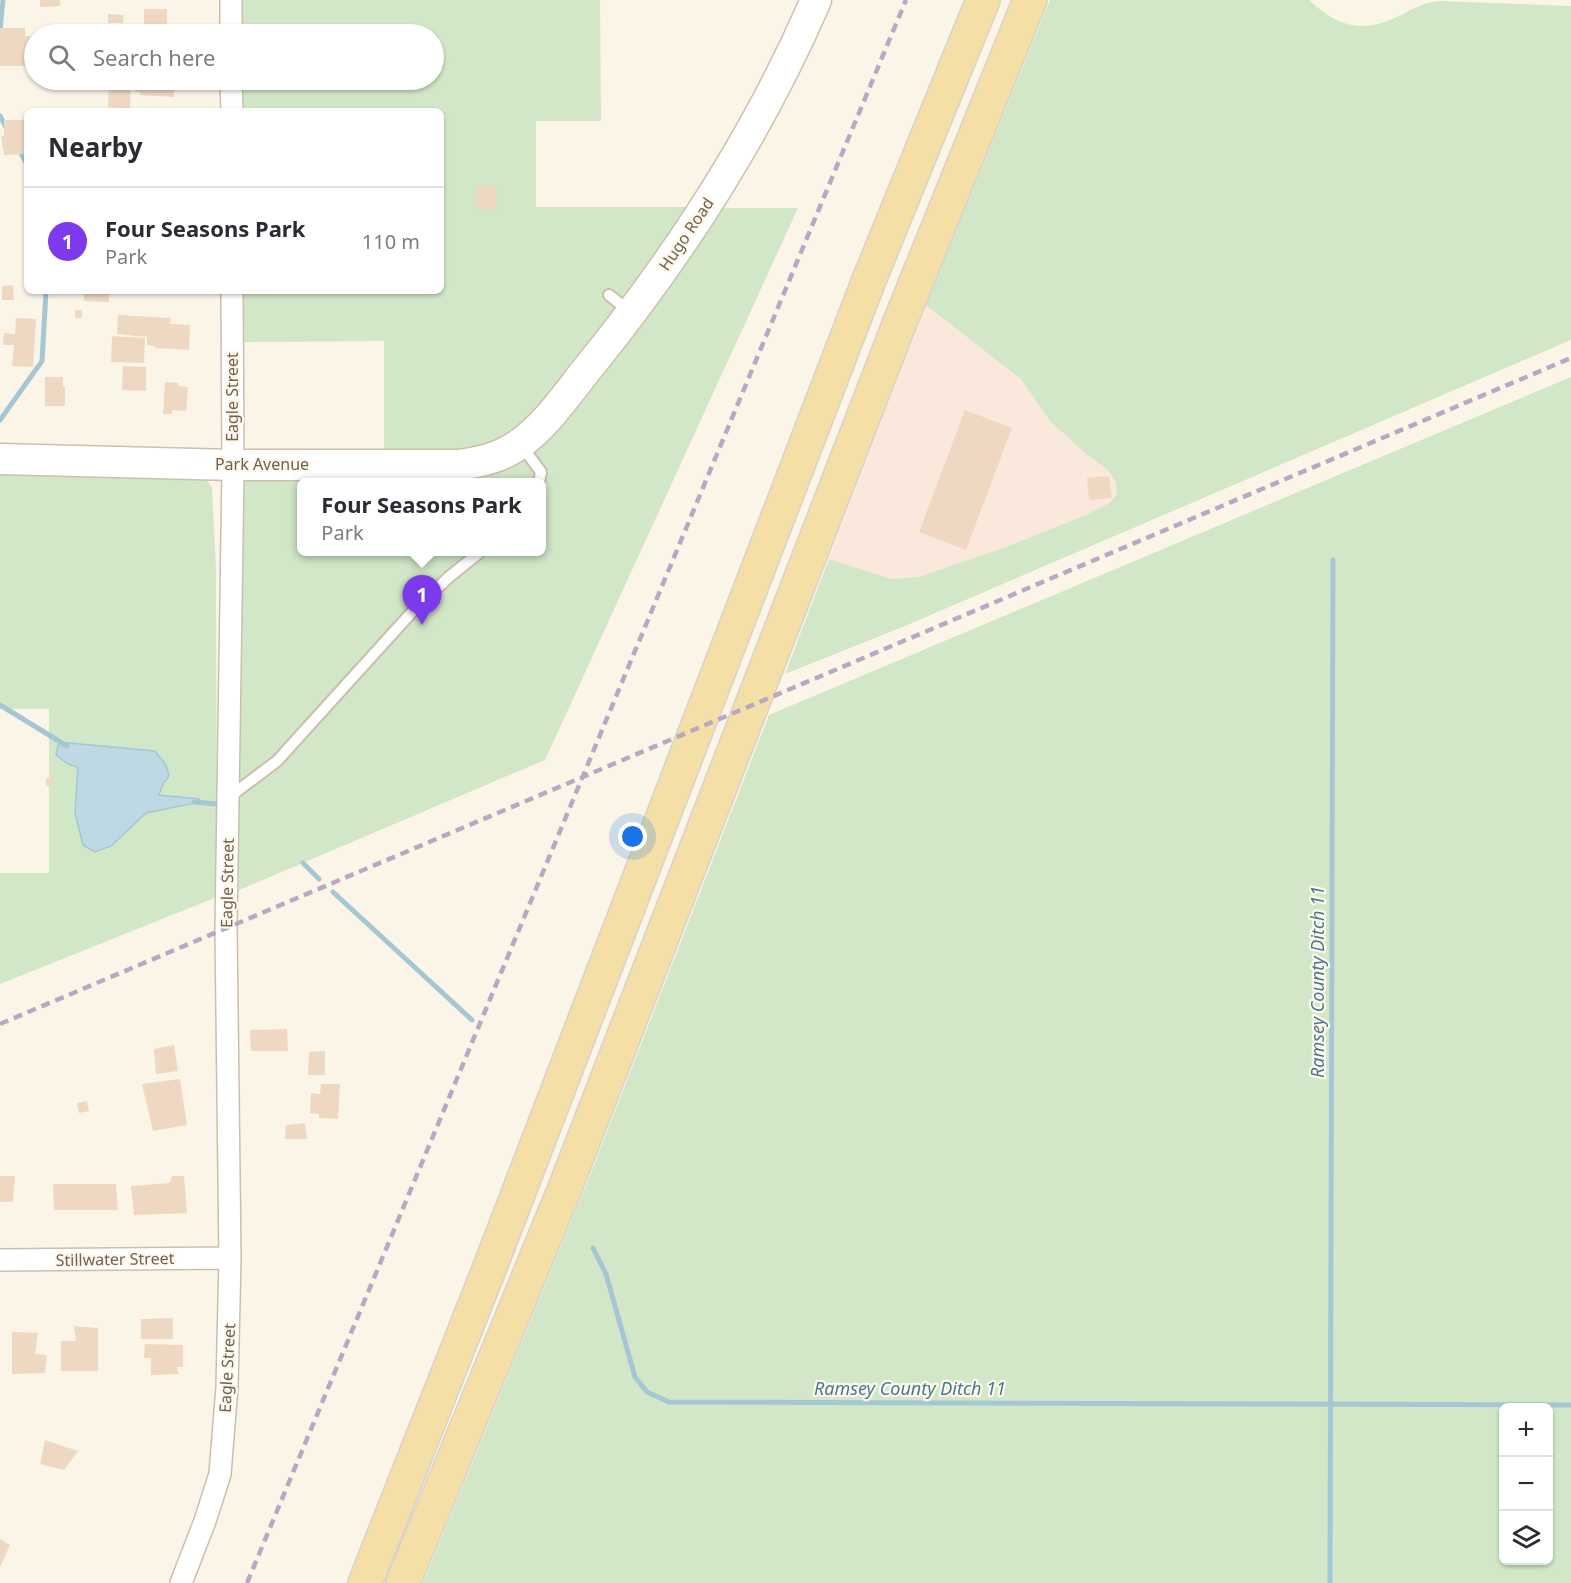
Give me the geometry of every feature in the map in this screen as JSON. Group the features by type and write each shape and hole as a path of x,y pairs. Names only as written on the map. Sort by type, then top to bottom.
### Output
{"main road":[{"path":"365,1583 488,1272 868,280 983,0"},
{"path":"403,1583 569,1177 897,328 1030,0"}],"street":[{"path":"231,0 231,24"},
{"name":"Hugo Road","path":"520,444 542,425 620,304 667,263 723,178 766,103 816,0"},
{"path":"231,90 231,108"},
{"name":"Eagle Street","path":"181,1583 220,1474 227,1387 230,1258 226,929 233,465 232,294"},
{"name":"Park Avenue","path":"0,459 233,465 458,465 479,462 505,454 520,444"},
{"name":"Stillwater Street","path":"0,1260 230,1258"}],"lane":[{"path":"520,444 541,472 540,478"},
{"path":"228,798 277,761 412,612 475,556"}],"shaded area":[{"path":"939,272 1178,502 787,669 869,453"}],"green space":[{"path":"239,0 600,0 601,121 536,121 536,207 692,207 649,272 519,430 494,444 461,452 384,454 384,341 239,342 239,294 444,294 444,108 239,108 239,90 444,90 444,24 239,24"},
{"path":"1050,0 1309,0 1340,22 1362,26 1386,22 1427,3 1438,1 1571,6 1571,340 905,626 785,674 829,559 891,579 919,577 1006,547 1086,515 1109,503 1117,495 1116,482 1108,470 1050,421 1021,379 926,305"},
{"path":"717,208 798,208 545,760 239,890 237,491 241,481 250,475 491,470"},
{"path":"1571,377 1571,1583 423,1583 591,1173 769,715"},
{"path":"0,471 196,474 212,487 216,569 217,897 0,984 0,873 49,873 49,709 0,709"}],"water":[{"path":"59,742 155,751 166,765 169,776 159,795 199,799 200,802 146,813 111,846 95,852 83,845 75,813 78,767 68,764 56,755"}],"building":[{"path":"40,0 60,0 60,6 40,7"},
{"path":"144,9 167,9 167,24 144,24"},
{"path":"108,14 124,15 123,23 108,23"},
{"path":"0,28 24,28 24,66 0,66"},
{"path":"109,90 131,90 130,108 108,107"},
{"path":"135,90 174,90 174,97 140,95 140,92 135,92"},
{"path":"4,120 24,120 24,154 4,155 1,136 4,136"},
{"path":"476,186 497,187 496,210 475,209"},
{"path":"13,285 14,300 2,300 2,286"},
{"path":"84,294 109,294 109,302 84,301"},
{"path":"75,310 82,310 82,318 75,318"},
{"path":"118,315 171,318 170,324 190,325 189,350 155,348 155,346 147,345 147,337 117,334"},
{"path":"16,318 36,319 33,367 12,366 14,345 3,345 4,333 15,334"},
{"path":"112,336 145,338 144,363 111,362"},
{"path":"123,366 146,367 146,391 122,390"},
{"path":"45,377 63,377 65,406 45,406"},
{"path":"165,382 188,387 186,411 172,410 172,414 163,414"},
{"path":"965,410 1012,428 966,550 919,532"},
{"path":"1109,476 1112,498 1089,500 1087,478"},
{"path":"46,778 53,778 53,786 46,786"},
{"path":"287,1029 288,1051 251,1051 250,1030"},
{"path":"174,1045 178,1071 156,1074 154,1049"},
{"path":"325,1051 325,1075 308,1075 309,1052"},
{"path":"180,1079 187,1125 153,1131 142,1084"},
{"path":"321,1084 340,1084 338,1119 319,1118 319,1114 310,1113 311,1093 320,1094"},
{"path":"87,1101 89,1111 79,1113 77,1103"},
{"path":"305,1123 307,1139 285,1139 286,1125"},
{"path":"0,1176 15,1176 13,1202 0,1202"},
{"path":"172,1176 184,1176 187,1213 134,1215 131,1186 170,1183"},
{"path":"53,1184 116,1184 118,1210 54,1210"},
{"path":"173,1318 173,1339 141,1339 141,1319"},
{"path":"74,1326 98,1328 98,1371 61,1371 61,1341 76,1341"},
{"path":"12,1332 38,1333 35,1354 47,1355 45,1373 12,1374"},
{"path":"145,1344 183,1345 183,1367 177,1367 179,1374 151,1375 151,1358 144,1358"},
{"path":"45,1440 78,1451 64,1470 40,1464"},
{"path":"0,1539 10,1545 0,1567"}],"waterway":[{"path":"0,30 3,0"},
{"path":"0,116 7,129"},
{"path":"19,150 24,159"},
{"path":"0,420 42,361 46,294"},
{"name":"Ramsey County Ditch 11","path":"1330,1583 1333,560"},
{"path":"0,705 67,746"},
{"path":"194,802 217,804"},
{"path":"303,863 319,879"},
{"path":"333,892 472,1020"},
{"name":"Ramsey County Ditch 11","path":"593,1248 606,1274 635,1377 647,1392 669,1402 1571,1405"}],"railway":[{"path":"247,1583 906,0"},
{"path":"0,1024 1571,358"}],"place":[{"name":"Four Seasons Park","path":"422,625"}]}
